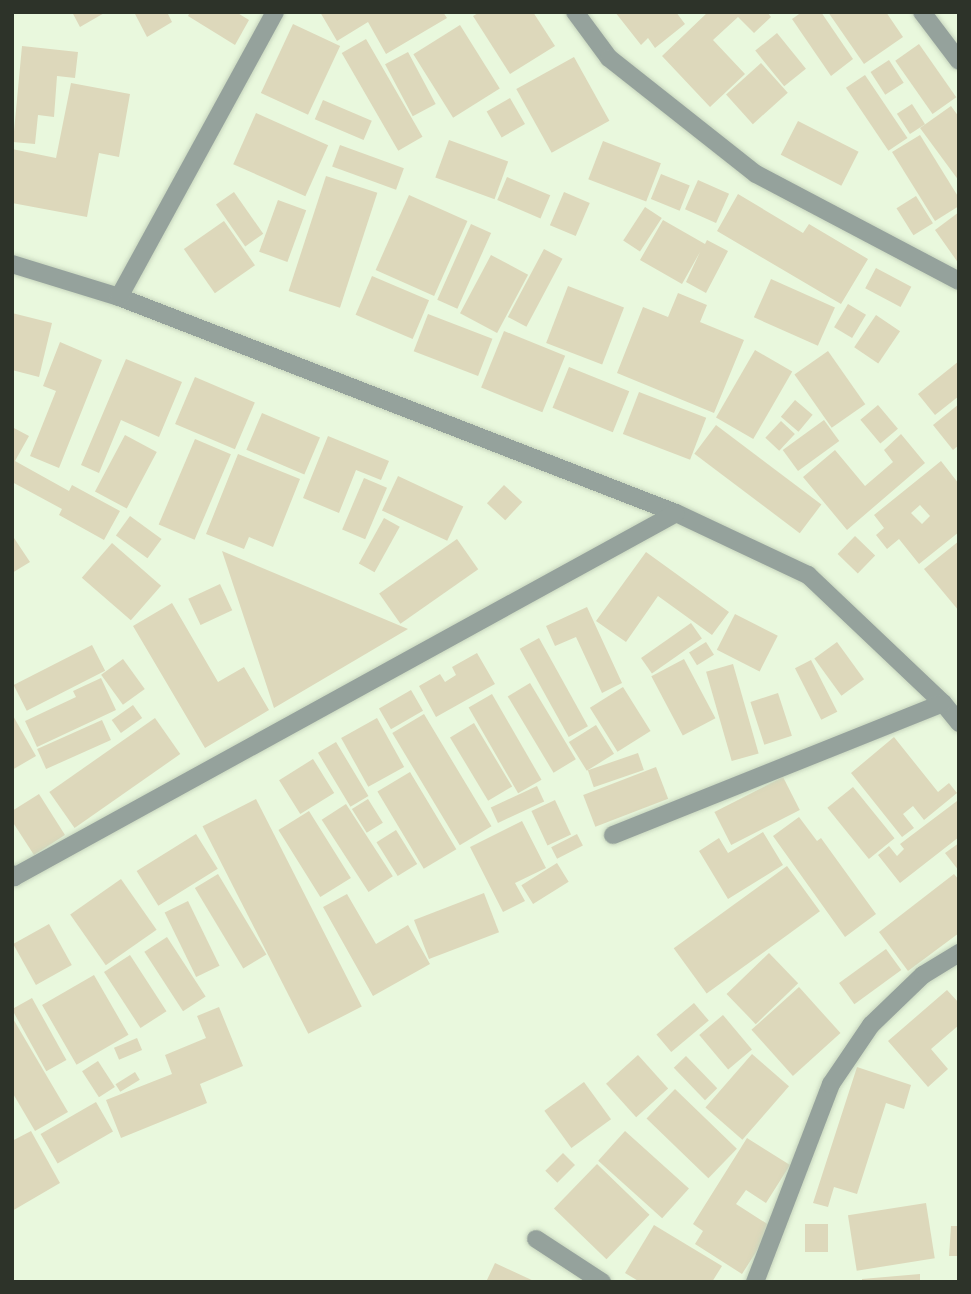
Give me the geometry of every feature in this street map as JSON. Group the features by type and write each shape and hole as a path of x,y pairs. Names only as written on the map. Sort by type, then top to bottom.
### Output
{"street":[{"path":"119,297 275,12"},
{"path":"575,12 609,58 756,174 959,282"},
{"path":"922,12 959,61"},
{"path":"12,264 119,297 676,513 808,575 943,703 959,723"},
{"path":"12,874 13,877 676,513"},
{"path":"613,835 943,703"},
{"path":"755,1282 831,1084 871,1025 923,975 959,953"},
{"path":"536,1239 601,1282"}],"building":[{"path":"72,12 106,12 80,27"},
{"path":"134,12 167,12 172,22 147,37"},
{"path":"190,12 236,12 249,20 235,45 188,16"},
{"path":"320,12 443,12 447,18 386,54 368,22 337,41"},
{"path":"480,12 533,12 555,46 510,74 473,16"},
{"path":"615,12 676,12 685,24 655,48 648,38 641,45"},
{"path":"708,12 767,12 771,17 754,33 738,17 713,40 745,74 710,107 662,56"},
{"path":"802,12 821,12 853,59 831,76 792,19"},
{"path":"828,12 886,12 903,37 864,64"},
{"path":"293,24 340,46 308,115 261,93"},
{"path":"460,25 500,89 453,118 413,54"},
{"path":"777,33 806,69 784,86 755,51"},
{"path":"366,39 422,137 398,151 342,53"},
{"path":"919,44 956,97 933,114 895,61"},
{"path":"22,46 78,52 75,78 57,76 54,117 38,115 35,144 13,142"},
{"path":"408,52 436,104 413,116 385,64"},
{"path":"574,57 609,121 552,153 516,89"},
{"path":"889,60 904,83 885,95 871,72"},
{"path":"761,63 788,93 753,124 726,94"},
{"path":"865,75 907,138 888,151 846,88"},
{"path":"71,83 130,94 119,157 99,153 87,217 12,203 12,149 56,158"},
{"path":"510,98 525,124 502,137 487,112"},
{"path":"323,100 372,121 364,140 315,119"},
{"path":"912,104 925,124 910,134 897,114"},
{"path":"951,106 959,117 959,181 920,128"},
{"path":"256,113 328,145 305,196 233,164"},
{"path":"798,121 859,152 841,186 781,155"},
{"path":"920,135 959,198 959,206 935,221 892,152"},
{"path":"449,140 508,162 495,199 435,178"},
{"path":"603,141 661,163 646,201 588,179"},
{"path":"340,145 404,168 396,190 332,167"},
{"path":"661,174 690,186 680,211 651,199"},
{"path":"326,176 377,193 340,308 289,291"},
{"path":"507,177 550,195 540,218 497,200"},
{"path":"698,180 729,194 716,223 685,209"},
{"path":"234,192 263,234 245,246 216,205"},
{"path":"564,192 590,203 576,236 550,225"},
{"path":"738,194 803,233 809,224 868,259 841,304 717,231"},
{"path":"409,195 467,221 434,296 376,270"},
{"path":"916,196 933,223 913,235 896,208"},
{"path":"278,200 306,210 287,262 259,252"},
{"path":"645,207 662,218 640,251 623,241"},
{"path":"959,212 959,264 935,230"},
{"path":"663,220 705,244 707,240 728,251 706,293 686,282 700,252 682,284 640,260"},
{"path":"224,221 255,265 215,293 184,249"},
{"path":"471,224 491,233 457,309 437,300"},
{"path":"544,249 563,259 526,327 508,317"},
{"path":"491,255 528,275 497,333 460,313"},
{"path":"876,268 911,287 901,307 865,288"},
{"path":"372,276 429,300 413,339 356,315"},
{"path":"771,279 835,307 818,346 754,317"},
{"path":"568,286 624,308 602,364 546,343"},
{"path":"678,293 707,305 700,322 744,340 714,413 617,373 643,307 668,317"},
{"path":"848,304 866,315 852,338 834,327"},
{"path":"12,313 52,323 39,377 12,370"},
{"path":"428,314 492,339 478,376 414,351"},
{"path":"876,315 900,331 878,364 854,347"},
{"path":"504,331 565,356 542,412 481,388"},
{"path":"60,342 102,360 59,468 30,456 56,391 43,386"},
{"path":"755,350 792,372 753,439 716,418"},
{"path":"828,351 865,404 832,428 794,375"},
{"path":"126,359 182,382 159,437 121,420 99,473 81,465"},
{"path":"959,361 959,396 935,415 918,394"},
{"path":"569,367 629,391 613,432 553,408"},
{"path":"195,377 255,402 235,449 175,424"},
{"path":"639,392 706,418 690,460 623,434"},
{"path":"795,400 813,415 798,432 781,417"},
{"path":"959,404 959,445 953,450 933,425"},
{"path":"878,405 898,429 880,444 860,420"},
{"path":"262,413 320,438 304,474 246,450"},
{"path":"824,420 839,441 798,471 783,450"},
{"path":"781,421 795,434 779,451 765,438"},
{"path":"716,425 821,504 800,533 694,454"},
{"path":"12,427 29,436 15,461 69,491 72,485 120,511 104,540 59,515 62,509 12,482"},
{"path":"901,434 925,463 847,530 803,477 835,450 865,486 893,462 884,450"},
{"path":"125,435 157,452 127,508 95,492"},
{"path":"328,436 389,461 381,480 356,470 339,513 303,498"},
{"path":"195,439 231,454 195,540 159,525"},
{"path":"238,454 300,479 273,547 249,537 244,549 206,534"},
{"path":"941,461 959,484 959,532 919,564 899,539 887,549 876,535 884,528 874,515","holes":["920,505 930,516 922,524 911,513"]},
{"path":"398,476 463,506 447,541 382,510"},
{"path":"364,478 387,488 365,539 342,530"},
{"path":"504,485 522,502 505,520 487,503"},
{"path":"130,516 162,539 147,558 116,535"},
{"path":"384,518 400,527 375,572 359,563"},
{"path":"12,535 30,562 12,573"},
{"path":"855,536 875,555 858,573 838,554"},
{"path":"457,539 478,569 400,624 379,593"},
{"path":"959,541 959,611 924,569"},
{"path":"112,543 161,586 131,620 82,578"},
{"path":"222,551 408,629 274,708"},
{"path":"646,552 729,612 712,635 658,596 626,642 596,621"},
{"path":"220,584 232,610 201,625 188,599"},
{"path":"172,603 218,682 244,667 269,710 205,748 133,626"},
{"path":"587,607 622,683 602,693 576,637 555,646 546,626"},
{"path":"735,614 778,636 760,671 717,650"},
{"path":"691,623 702,639 652,674 641,658"},
{"path":"539,638 588,726 569,737 520,649"},
{"path":"706,642 714,655 697,665 689,653"},
{"path":"837,642 864,679 841,696 814,658"},
{"path":"92,645 105,671 27,711 14,685"},
{"path":"477,653 495,684 436,717 419,686 440,674 445,682 456,675 452,667"},
{"path":"123,659 145,689 123,705 101,675"},
{"path":"684,659 715,718 683,736 651,676"},
{"path":"811,660 837,712 821,720 795,668"},
{"path":"733,664 759,753 732,761 706,672"},
{"path":"101,678 116,710 37,747 25,721 76,697 73,691"},
{"path":"530,683 576,759 554,773 508,696"},
{"path":"623,687 651,731 617,752 590,708"},
{"path":"411,690 423,711 391,729 379,708"},
{"path":"778,693 792,736 764,745 750,702"},
{"path":"492,694 542,780 518,793 469,708"},
{"path":"133,705 142,718 121,733 112,720"},
{"path":"12,714 36,756 12,770"},
{"path":"424,714 491,826 460,845 392,733"},
{"path":"155,718 180,754 75,828 49,792"},
{"path":"377,718 404,767 368,787 341,738"},
{"path":"102,720 111,740 46,769 37,749"},
{"path":"474,723 512,786 488,801 450,737"},
{"path":"596,725 614,754 587,771 569,742"},
{"path":"894,737 938,792 949,783 957,793 924,820 913,806 903,814 914,828 902,837 851,773"},
{"path":"336,742 368,796 350,807 318,753"},
{"path":"638,753 644,770 594,787 588,770"},
{"path":"313,759 334,793 300,814 279,780"},
{"path":"656,767 668,799 595,827 583,795"},
{"path":"410,772 456,849 424,869 377,792"},
{"path":"783,777 800,810 731,845 714,812"},
{"path":"537,786 544,801 498,823 491,808"},
{"path":"853,787 895,838 869,859 827,808"},
{"path":"39,794 65,835 34,855 12,821 12,811"},
{"path":"256,799 362,1007 308,1034 203,826"},
{"path":"368,799 383,823 367,833 352,809"},
{"path":"555,800 571,834 547,845 531,811"},
{"path":"957,801 959,837 900,883 878,855 889,846 897,856 904,849 900,844"},
{"path":"346,804 393,876 369,892 322,820"},
{"path":"309,811 351,878 320,897 278,830"},
{"path":"799,817 817,841 821,838 876,914 845,937 773,836"},
{"path":"522,821 546,868 515,883 525,901 503,912 470,847"},
{"path":"396,830 417,864 398,876 376,842"},
{"path":"763,832 783,865 728,899 699,851 719,838 728,853"},
{"path":"196,834 218,869 158,906 137,871"},
{"path":"577,834 583,846 557,859 551,847"},
{"path":"959,843 959,871 945,853"},
{"path":"557,863 569,882 533,904 521,885"},
{"path":"787,866 820,911 707,994 674,948"},
{"path":"218,874 266,955 243,968 195,888"},
{"path":"954,874 959,880 959,933 908,971 879,932"},
{"path":"121,879 157,930 106,965 70,915"},
{"path":"484,893 499,932 429,959 414,920"},
{"path":"347,894 376,944 408,925 430,964 373,996 323,907"},
{"path":"188,901 220,966 196,977 165,912"},
{"path":"49,924 72,965 36,985 13,944"},
{"path":"167,937 206,997 183,1011 144,952"},
{"path":"886,949 901,970 854,1004 839,983"},
{"path":"769,953 798,983 756,1024 727,994"},
{"path":"130,955 166,1011 140,1028 104,972"},
{"path":"94,975 128,1035 77,1065 42,1005"},
{"path":"799,987 840,1033 793,1076 751,1030"},
{"path":"947,990 959,1003 959,1025 931,1049 948,1069 928,1087 888,1041"},
{"path":"32,998 66,1060 46,1071 12,1009"},
{"path":"694,1003 709,1021 671,1052 656,1034"},
{"path":"219,1007 243,1066 200,1084 207,1103 121,1138 106,1100 172,1074 165,1055 206,1038 197,1016"},
{"path":"723,1015 752,1049 728,1069 699,1035"},
{"path":"12,1017 68,1112 35,1131 12,1092"},
{"path":"137,1038 142,1050 119,1060 114,1048"},
{"path":"752,1054 789,1086 742,1140 705,1108"},
{"path":"638,1055 668,1088 636,1117 606,1084"},
{"path":"686,1056 717,1088 705,1100 674,1068"},
{"path":"98,1061 115,1087 99,1097 82,1071"},
{"path":"857,1067 911,1085 904,1109 886,1103 857,1194 834,1187 828,1207 813,1203"},
{"path":"135,1072 140,1080 120,1092 115,1084"},
{"path":"584,1082 611,1119 571,1148 544,1111"},
{"path":"675,1089 737,1149 708,1178 647,1118"},
{"path":"96,1102 113,1131 58,1163 41,1134"},
{"path":"31,1131 60,1183 12,1211 12,1141"},
{"path":"625,1131 689,1189 662,1218 598,1161"},
{"path":"747,1138 790,1165 766,1203 746,1190 736,1204 772,1227 742,1274 695,1244 703,1231 693,1224"},
{"path":"563,1153 575,1165 557,1183 545,1171"},
{"path":"597,1164 650,1215 606,1259 554,1209"},
{"path":"926,1203 935,1258 857,1271 848,1215"},
{"path":"805,1224 828,1224 828,1252 805,1252"},
{"path":"654,1225 722,1266 712,1282 640,1282 625,1273"},
{"path":"951,1226 959,1226 959,1256 949,1256"},
{"path":"495,1263 536,1282 486,1282"},
{"path":"920,1274 920,1282 862,1282 862,1279"}]}
